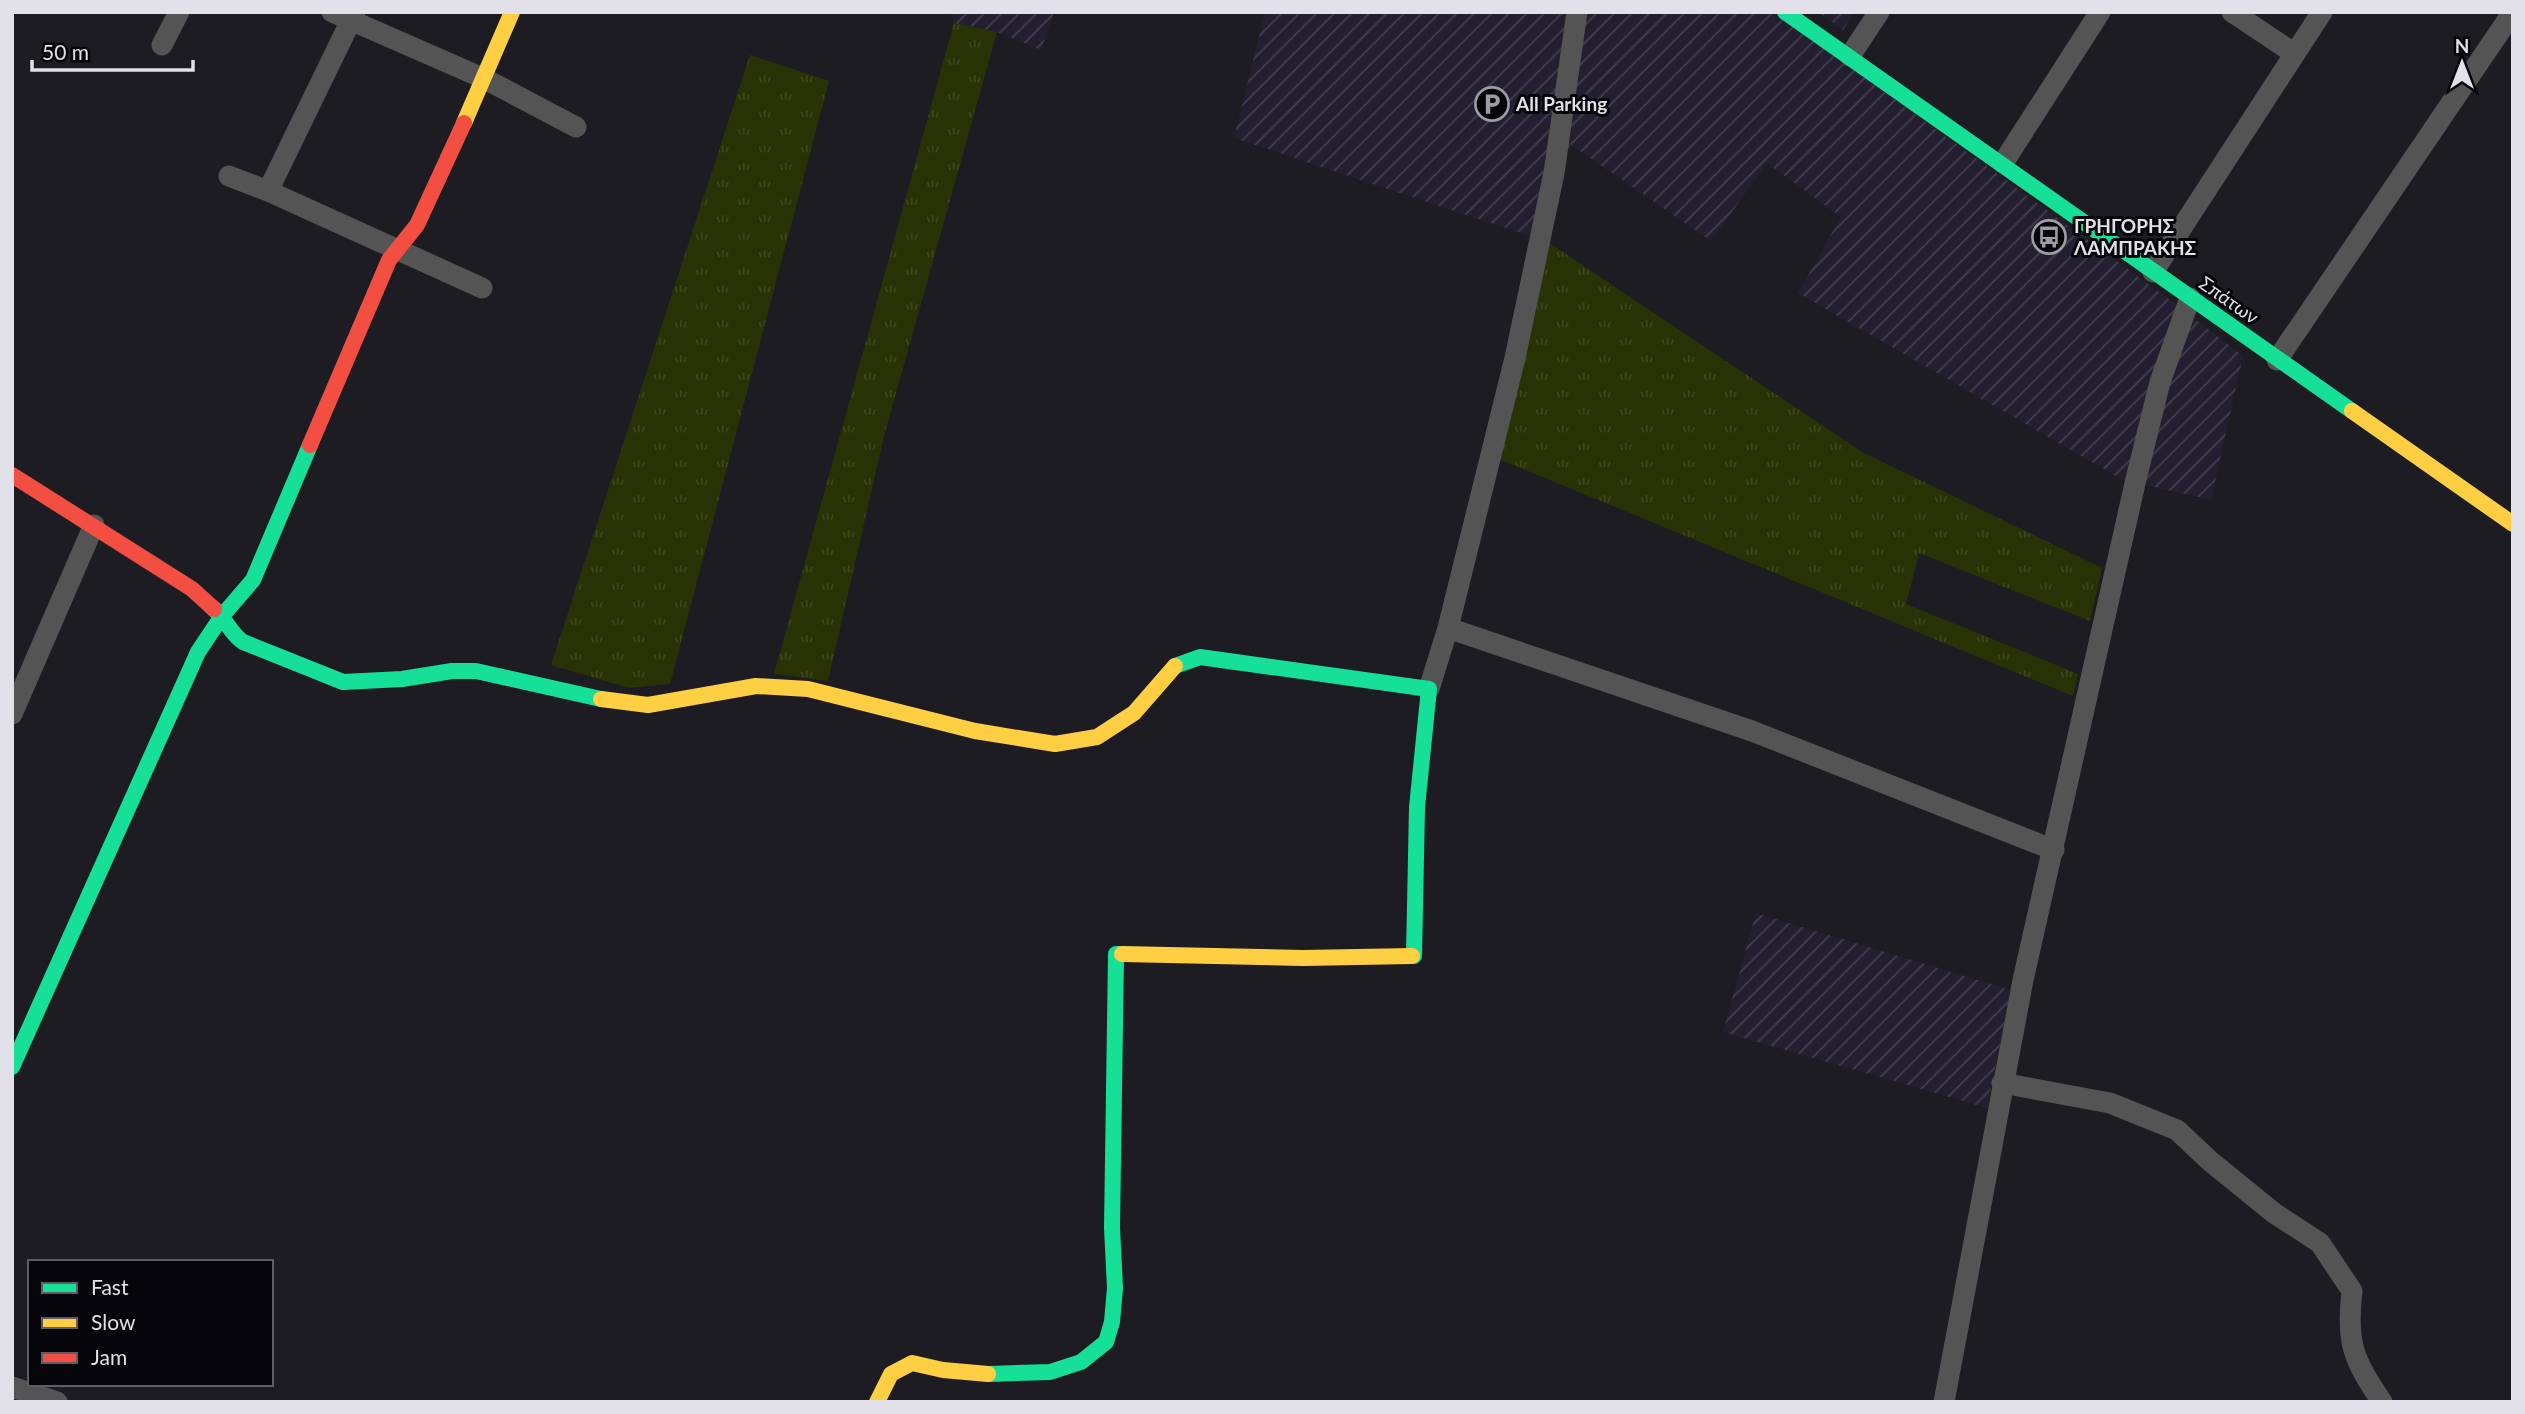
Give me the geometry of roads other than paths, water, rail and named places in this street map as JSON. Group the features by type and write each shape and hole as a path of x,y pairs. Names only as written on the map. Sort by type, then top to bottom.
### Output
{"street":[{"path":"162,45 179,12"},
{"path":"12,1067 198,652 222,616 253,580 389,260 419,223 485,79 512,12"},
{"path":"877,1402 891,1374 912,1363 943,1370 1001,1375 1050,1372 1081,1362 1106,1342 1112,1322 1115,1288 1112,1228 1116,954 1259,959 1414,956 1417,807 1429,689 1448,628 1515,358 1554,173 1577,12"},
{"name":"Σπάτων","path":"1785,12 2513,524"},
{"path":"1850,57 1879,12"},
{"path":"2003,163 2099,12"},
{"path":"2232,12 2295,54"},
{"path":"2153,272 2322,12"},
{"path":"2277,360 2513,12"},
{"path":"268,191 346,15 485,79 576,128"},
{"path":"229,176 482,288"},
{"path":"1944,1402 2023,980 2136,480 2160,382 2190,298"},
{"path":"12,475 192,589 222,616 234,636 243,642 343,681 402,679 452,671 476,671 601,699 648,705 756,686 808,689 975,731 1055,744 1097,737 1134,713 1176,665 1200,657 1429,689"},
{"path":"12,714 94,525"},
{"path":"1448,628 1752,731 2054,850"},
{"path":"2002,1083 2110,1103 2177,1130 2274,1213 2320,1243 2352,1291 2349,1320 2351,1351 2382,1402"},
{"path":"12,1387 57,1402"}],"place":[{"name":"All Parking","path":"1492,104"},
{"name":"ΓΡΗΓΟΡΗΣ ΛΑΜΠΡΑΚΗΣ","path":"2049,237"}]}
